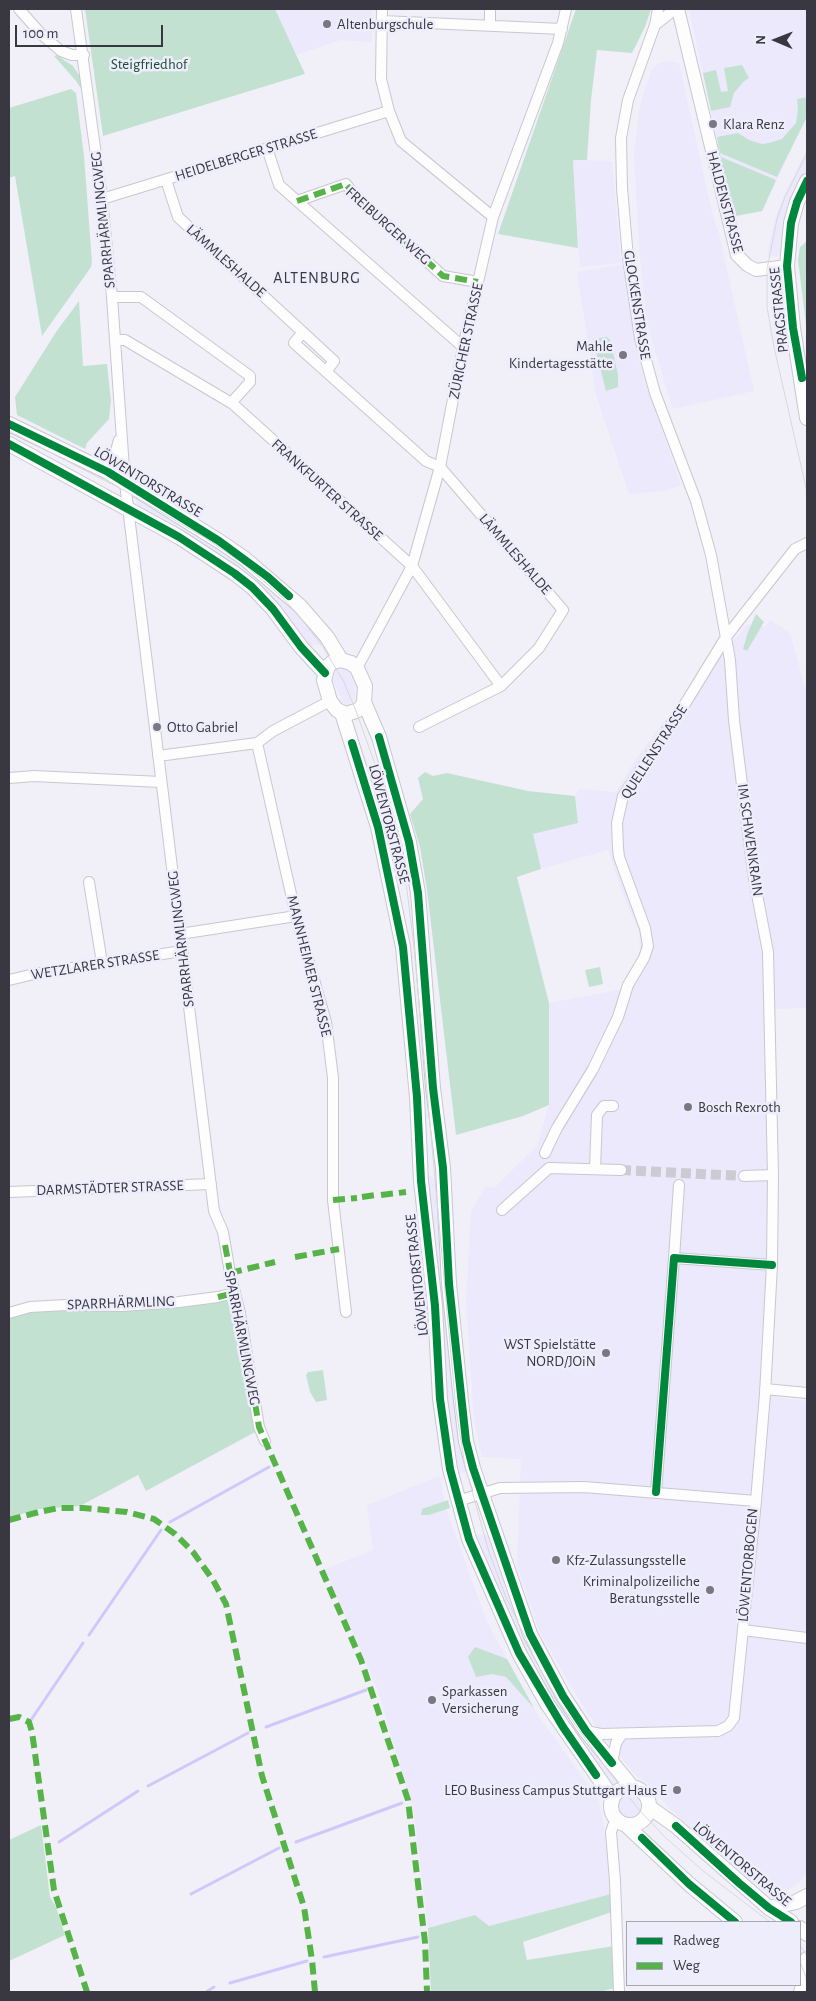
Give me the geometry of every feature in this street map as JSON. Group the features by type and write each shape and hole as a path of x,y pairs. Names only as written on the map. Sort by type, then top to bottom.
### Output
{"main road":[{"name":"PRAGSTRASSE","path":"807,181 797,202 791,223 787,266 793,328 807,418"},
{"name":"LÖWENTORSTRASSE","path":"9,424 94,465 220,541 268,577 315,622 341,660 351,663 357,668 365,686 364,702 379,737 409,842 418,893 433,1088 443,1168 449,1284 466,1441 473,1468 522,1614 530,1634 563,1696 586,1731 632,1787 644,1794 649,1807 676,1826 769,1908 790,1921"},
{"name":"LÖWENTORSTRASSE","path":"9,444 179,536 234,572 252,587 273,609 301,647 325,673"},
{"path":"330,701 325,690 325,673 333,662 341,660"},
{"name":"LÖWENTORSTRASSE","path":"330,701 342,713 378,826 403,947 417,1097 421,1180 435,1306 440,1399 450,1469 458,1501 469,1538 518,1653 548,1705 609,1794 612,1801 611,1808 621,1822"},
{"path":"342,713 346,714 356,711 364,702"},
{"path":"612,1801 617,1792 632,1787"},
{"path":"621,1822 634,1825 642,1821 649,1807"},
{"path":"621,1822 689,1884 734,1921"},
{"path":"769,1908 796,1902 807,1896"},
{"path":"804,1987 805,1965"}],"street":[{"path":"20,9 42,35 61,51 84,55"},
{"name":"SPARRHÄRMLINGWEG","path":"76,9 84,55 102,198 112,297 125,483 210,1184 214,1211 223,1232 234,1293 240,1313 259,1426 265,1441"},
{"path":"382,9 381,80 389,111 402,141 493,217"},
{"path":"490,9 490,26"},
{"name":"ZÜRICHER STRASSE","path":"357,668 412,566 440,467 493,217 562,29 566,9"},
{"name":"GLOCKENSTRASSE","path":"658,9 655,26 628,100 621,138 620,172 628,258 640,338 646,363 675,448 696,501 711,555 726,637"},
{"name":"GLOCKENSTRASSE","path":"655,26 676,9"},
{"name":"HALDENSTRASSE","path":"676,9 735,249 742,261 756,270 787,266"},
{"path":"382,21 562,29"},
{"name":"HEIDELBERGER STRASSE","path":"102,198 389,111"},
{"path":"267,148 279,185 464,347"},
{"name":"LÄMMLESHALDE","path":"166,180 178,217 303,332 294,342 426,461 440,467 563,610 539,648 501,686 419,727"},
{"name":"FREIBURGER WEG","path":"296,201 346,184 353,193 443,276 478,282"},
{"path":"112,297 141,296 250,376 250,382 231,403"},
{"name":"FRANKFURTER STRASSE","path":"115,340 125,340 231,403 412,566 501,686"},
{"name":"SPARRHÄRMLINGWEG","path":"94,465 108,460 115,454 121,432"},
{"name":"QUELLENSTRASSE","path":"545,1153 557,1128 593,1069 618,1017 628,985 644,958 648,946 645,928 619,857 617,823 623,796 688,699 726,637 795,549 807,543"},
{"name":"IM SCHWENKRAIN","path":"726,637 730,660 734,720 754,873 768,952 773,1175 772,1265"},
{"path":"158,756 257,743 273,731 330,701"},
{"name":"MANNHEIMER STRASSE","path":"257,743 296,916 326,1022 333,1078 333,1200 346,1312"},
{"path":"9,778 34,776 161,782"},
{"path":"88,882 102,963"},
{"path":"180,934 296,916"},
{"name":"WETZLARER STRASSE","path":"9,980 34,974 182,951"},
{"path":"595,1170 597,1115 604,1106 613,1106"},
{"path":"502,1210 549,1168 621,1170"},
{"path":"744,1176 773,1175"},
{"name":"DARMSTÄDTER STRASSE","path":"9,1192 210,1184"},
{"path":"656,1492 679,1185"},
{"path":"674,1258 772,1265 756,1501"},
{"name":"SPARRHÄRMLING","path":"9,1313 48,1306 122,1306 179,1302 234,1293"},
{"path":"765,1388 807,1393"},
{"name":"LÖWENTORBOGEN","path":"458,1501 482,1493 508,1488 584,1487 756,1501 734,1718 728,1726 718,1731 622,1734 594,1734 586,1731"},
{"path":"743,1630 807,1638"},
{"path":"612,1763 616,1743 622,1734"},
{"path":"619,1992 616,1881 611,1832 612,1826 621,1822"}],"shaded area":[{"name":"Altenburgschule","path":"275,9 372,9 372,42 341,40 296,55"},
{"path":"689,9 807,9 807,118 799,131 763,211 736,216 733,213"},
{"path":"669,61 679,63 754,391 673,409 652,342 646,314 639,249 634,152 640,105 652,69 659,63"},
{"path":"807,149 807,169 793,200 781,249 777,257 767,255 775,219 783,197"},
{"path":"573,160 612,161 621,263 580,267"},
{"path":"625,264 633,331 644,379 681,485 665,491 629,494 596,395 577,272"},
{"path":"134,492 278,589 323,643 308,647 287,619 137,506"},
{"path":"770,620 790,633 807,694 807,1008 774,1009 769,1392 781,1398 807,1401 807,1871 799,1883 788,1890 775,1891 766,1889 744,1875 669,1808 646,1782 637,1777 597,1728 538,1628 517,1565 521,1459 482,1457 474,1420 466,1303 471,1211 485,1187 494,1188 537,1146 549,1105 549,1003 623,989 640,951 639,931 623,895 608,850 541,869 532,834 578,823 575,796 579,789 616,792 635,760 676,706 748,624 765,627"},
{"path":"339,668 349,672 355,685 355,700 349,705 344,705 333,680 335,671"},
{"path":"427,1174 437,1180 469,1471 459,1473 448,1410"},
{"path":"439,1476 447,1511 486,1620 537,1714 599,1800 608,1853 611,1894 489,1926 475,1915 428,1928 414,1813 377,1688 325,1569 373,1550 367,1505"},
{"path":"475,1534 489,1535 507,1594 524,1632 624,1784 612,1791 531,1671"},
{"path":"629,1795 637,1798 640,1806 637,1814 629,1817 621,1814 618,1806 621,1798"}],"green space":[{"name":"Steigfriedhof","path":"85,9 275,9 305,74 103,136"},
{"path":"576,9 651,9 645,27 632,53 597,50 587,160 573,160 578,248 498,234"},
{"path":"57,55 73,66 81,78 83,92 54,56"},
{"path":"742,65 749,78 734,93 730,107 711,111 703,73 716,70 721,92 728,91 724,68"},
{"path":"71,89 76,93 84,156 92,262 91,267 42,336 15,176 9,178 9,108"},
{"path":"807,97 807,117 777,177 720,153 717,137 738,133 749,140 762,144 782,139 796,123 797,99"},
{"path":"721,157 776,180 762,211 736,216 733,213"},
{"path":"807,241 807,333 798,260 800,247"},
{"path":"79,301 83,366 107,364 111,401 109,419 87,443 85,449 17,415 15,397 56,332"},
{"path":"607,337 610,340 618,375 618,387 606,391 593,339"},
{"path":"756,614 764,622 747,651 743,649"},
{"path":"425,772 433,776 447,773 528,791 575,796 578,823 533,834 541,869 517,877 549,1003 549,1105 523,1116 456,1135 427,890 420,847 410,814 423,799 418,778"},
{"path":"600,967 603,984 589,987 585,970"},
{"path":"420,1237 423,1239 433,1358 431,1360"},
{"path":"233,1300 257,1431 146,1491 138,1475 80,1506 38,1509 9,1518 9,1315 32,1309 179,1306"},
{"path":"323,1370 327,1400 316,1402 310,1392 306,1375 308,1372"},
{"path":"448,1500 450,1508 429,1515 421,1515 422,1509"},
{"path":"475,1647 507,1659 534,1708 506,1677 492,1674 476,1677 468,1657"},
{"path":"41,1825 50,1897 56,1907 65,1935 9,1961 9,1840"},
{"path":"611,1894 612,1912 523,1942 527,1960 614,1946 615,1988 599,1992 431,1992 428,1928 475,1915 489,1926"}],"waterway":[{"path":"170,1522 269,1467"},
{"path":"89,1635 161,1530"},
{"path":"31,1720 83,1643"},
{"path":"266,1727 366,1690"},
{"path":"148,1786 248,1733"},
{"path":"59,1842 138,1791"},
{"path":"296,1842 402,1803"},
{"path":"191,1894 279,1848"},
{"path":"324,1957 418,1937"},
{"path":"230,1983 307,1961"},
{"path":"206,1992 214,1987"}],"tunnel":[{"path":"621,1170 744,1176"}],"tram line":[{"path":"807,153 785,197 777,219 767,269 767,307 774,347 807,492"},
{"path":"9,431 127,492 207,539 245,565 282,597 299,616 323,647 344,682 385,792 397,834 407,890 414,948 456,1410 465,1466 489,1552 505,1595 539,1667 559,1702 607,1769 640,1811 665,1837 702,1870 769,1921"},
{"path":"801,1947 807,1956"},
{"path":"801,1964 806,1977 807,1992"}],"marked path":[{"path":"297,201 346,184 353,193 443,276 478,282"},
{"path":"381,1195 406,1192"},
{"path":"362,1197 375,1195"},
{"path":"333,1200 357,1198"},
{"path":"225,1245 234,1293 240,1313 259,1427 361,1660 408,1800 425,1942 427,1992"},
{"path":"295,1257 339,1249"},
{"path":"230,1273 275,1262"},
{"path":"218,1297 234,1293"},
{"path":"9,1520 59,1508 127,1512 154,1519 175,1534 193,1552 213,1580 226,1604 262,1776 304,1907 315,1992"},
{"path":"9,1719 19,1717 29,1722 32,1732 54,1890 87,1992"}],"cycle path":[{"path":"802,378 793,328 787,266 791,223 797,202 807,181"},
{"path":"9,424 108,472 219,541 268,577 289,596"},
{"path":"9,444 179,537 234,573 252,587 273,609 301,647 325,673"},
{"path":"379,737 409,842 418,893 433,1088 443,1168 449,1284 466,1441 473,1468 530,1634 563,1696 586,1731 612,1763"},
{"path":"352,743 378,827 403,947 417,1097 421,1181 435,1306 440,1399 450,1469 469,1539 519,1653 563,1727 596,1775"},
{"path":"656,1492 674,1258 772,1265"},
{"path":"676,1826 739,1883 769,1908 789,1921"},
{"path":"642,1838 689,1884 734,1921"}],"place":[{"name":"Altenburgschule","path":"327,24"},
{"name":"Klara Renz","path":"713,124"},
{"name":"Mahle Kindertagesstätte","path":"623,355"},
{"name":"Otto Gabriel","path":"157,727"},
{"name":"Bosch Rexroth","path":"688,1107"},
{"name":"WST Spielstätte NORD/JOiN","path":"606,1353"},
{"name":"Kfz-Zulassungsstelle","path":"556,1560"},
{"name":"Kriminalpolizeiliche Beratungsstelle","path":"710,1590"},
{"name":"Sparkassen Versicherung","path":"432,1700"},
{"name":"LEO Business Campus Stuttgart Haus E","path":"677,1790"}],"district":[{"name":"ALTENBURG","path":"317,278"}]}
